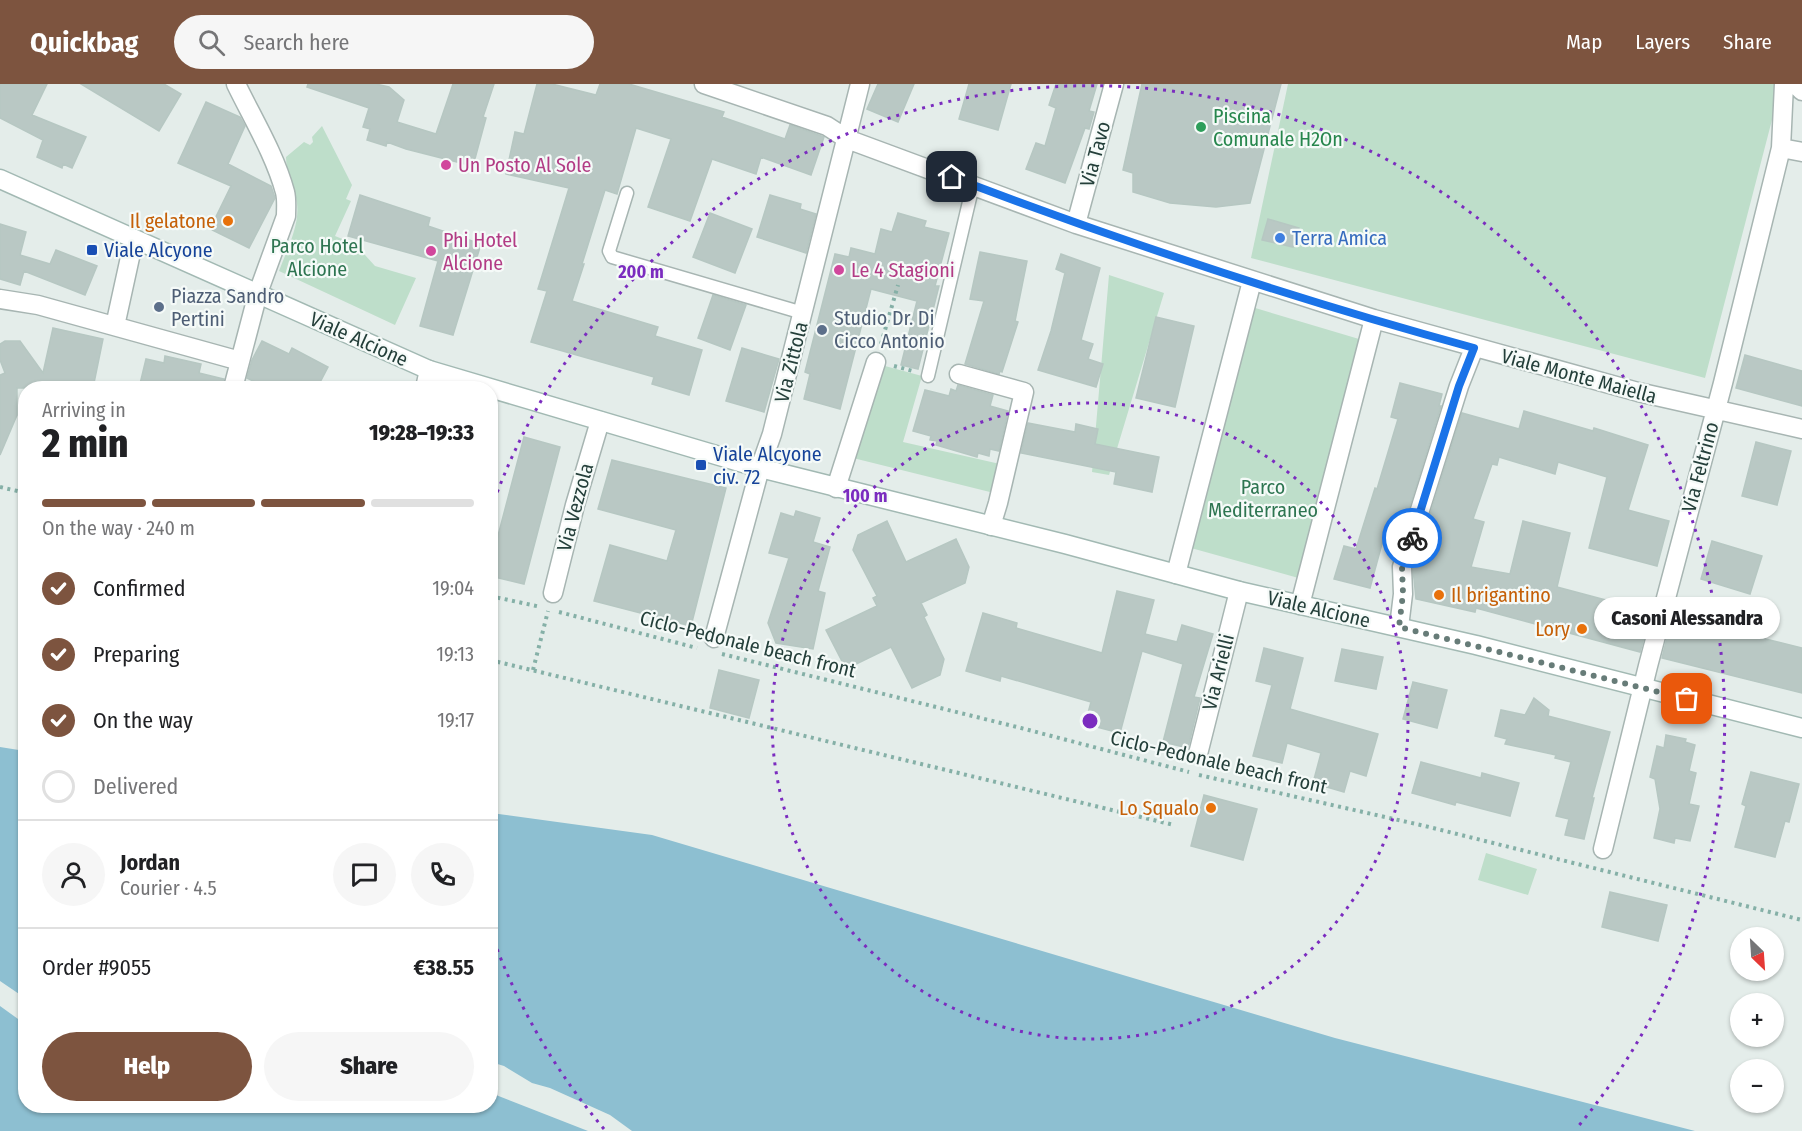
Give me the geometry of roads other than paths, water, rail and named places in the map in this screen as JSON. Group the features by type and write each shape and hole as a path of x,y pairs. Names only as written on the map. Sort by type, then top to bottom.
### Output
{"street":[{"path":"235,381 258,293 286,216 286,194 271,155 236,84"},
{"name":"Viale Monte Maiella","path":"704,84 826,126 847,139 1076,224 1252,281 1474,348 1638,392 1802,429"},
{"name":"Via Zittola","path":"709,646 760,468 772,434 860,84"},
{"name":"Via Tavo","path":"1076,224 1114,84"},
{"name":"Via Feltrino","path":"1603,849 1780,148 1784,84"},
{"path":"1795,84 1802,91"},
{"path":"1780,148 1802,152"},
{"name":"Viale Alcione","path":"0,179 429,370 467,381"},
{"path":"107,324 134,239"},
{"path":"1176,573 1252,281"},
{"path":"0,299 38,305 240,361"},
{"path":"1300,604 1374,319"},
{"path":"1399,627 1403,594 1402,567 1459,386 1474,348"},
{"path":"836,488 878,356"},
{"path":"427,381 429,370"},
{"path":"959,374 1024,392 991,526"},
{"name":"Viale Alcione","path":"498,390 760,468 836,488 1176,573 1239,591 1399,627 1802,728"},
{"name":"Via Vezzola","path":"551,601 574,505 600,420"},
{"name":"Via Arielli","path":"1198,754 1239,591"}],"lane":[{"path":"928,376 973,185"},
{"path":"627,193 609,251 612,257 803,313"}],"water":[{"path":"0,747 18,750 18,1113 498,1113 498,814 652,835 1335,1038 1695,1131 0,1131"}],"place":[{"name":"Piscina Comunale H2On","path":"1201,127"},
{"name":"Un Posto Al Sole","path":"446,165"},
{"name":"Il gelatone","path":"228,221"},
{"name":"Terra Amica","path":"1280,238"},
{"name":"Viale Alcyone","path":"92,250"},
{"name":"Phi Hotel Alcione","path":"431,251"},
{"name":"Le 4 Stagioni","path":"839,270"},
{"name":"Piazza Sandro Pertini","path":"159,307"},
{"name":"Studio Dr. Di Cicco Antonio","path":"822,330"},
{"name":"Viale Alcyone civ. 72","path":"701,465"},
{"name":"Il brigantino","path":"1439,595"},
{"name":"Lory","path":"1582,629"},
{"name":"Casoni Alessandra","path":"1687,699"},
{"name":"Lo Squalo","path":"1211,808"}],"park label":[{"name":"Parco Hotel Alcione","path":"317,258"},
{"name":"Parco Mediterraneo","path":"1263,498"}]}
